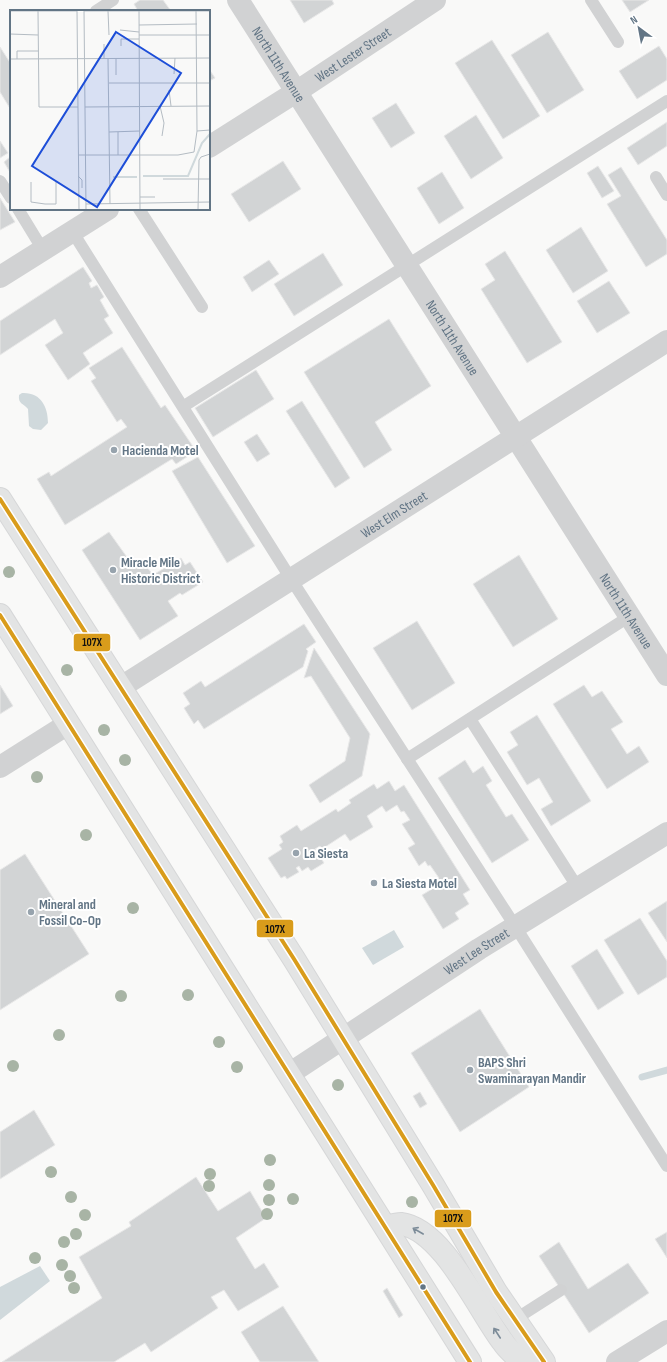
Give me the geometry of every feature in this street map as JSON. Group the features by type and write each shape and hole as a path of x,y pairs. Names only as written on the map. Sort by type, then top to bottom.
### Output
{"main road":[{"path":"0,499 294,959 514,1320 544,1362"},
{"path":"0,615 470,1362"},
{"path":"386,1227 400,1224 412,1228 429,1237 443,1251 504,1344 523,1362"}],"street":[{"name":"North 11th Avenue","path":"238,0 667,675"},
{"name":"West Lester Street","path":"210,146 296,92 435,0"},
{"path":"0,277 106,210"},
{"name":"West Elm Street","path":"121,687 516,436 666,343"},
{"path":"0,767 68,724"},
{"name":"West Lee Street","path":"289,1074 515,926 667,832"},
{"path":"617,1362 667,1331"}],"lane":[{"path":"98,10 113,0"},
{"path":"591,0 618,42"},
{"path":"184,406 667,100"},
{"path":"656,177 667,195"},
{"path":"0,181 10,196"},
{"path":"19,210 43,250"},
{"path":"140,210 202,307"},
{"path":"72,231 184,406 291,579 515,926 667,1166"},
{"path":"408,759 630,616"},
{"path":"470,719 578,888"},
{"path":"514,1320 561,1290"}],"shaded area":[{"path":"22,393 34,395 39,398 45,406 48,423 41,430 33,429 29,426 28,409 19,400 19,395"},
{"path":"394,930 404,947 373,965 362,948"},
{"path":"40,1266 50,1281 0,1320 0,1287"}],"building":[{"path":"140,0 163,0 170,10 137,10 134,4"},
{"path":"290,0 332,0 334,4 304,23"},
{"path":"622,0 649,0 630,12"},
{"path":"548,32 584,90 547,113 511,55"},
{"path":"492,40 540,116 503,139 455,63"},
{"path":"659,46 667,59 667,80 637,99 619,71"},
{"path":"0,47 10,62 10,108 0,92"},
{"path":"210,70 215,78 210,80"},
{"path":"396,103 415,133 391,148 372,118"},
{"path":"476,115 503,158 471,179 444,136"},
{"path":"667,122 667,146 638,165 627,148"},
{"path":"0,141 8,153 0,158"},
{"path":"10,157 10,172 4,162"},
{"path":"283,161 301,189 249,222 231,194"},
{"path":"598,166 614,191 602,198 587,173"},
{"path":"621,167 667,240 667,254 646,267 607,204 621,196 608,175"},
{"path":"442,172 464,208 439,224 417,188"},
{"path":"0,198 15,222 0,230"},
{"path":"581,227 608,271 573,293 546,250"},
{"path":"505,251 562,342 527,363 481,289 495,280 485,264"},
{"path":"323,253 343,285 294,316 274,284"},
{"path":"269,260 279,274 252,292 243,277"},
{"path":"83,267 92,281 89,283 91,288 97,285 104,297 100,300 109,316 104,319 113,333 83,353 90,364 68,380 45,345 63,333 55,319 0,355 0,321"},
{"path":"609,281 630,313 597,333 577,301"},
{"path":"389,319 431,386 375,422 392,450 364,468 304,372"},
{"path":"122,347 161,408 165,405 196,451 176,464 172,459 65,525 37,479 49,472 51,476 127,427 121,419 117,422 91,381 96,378 89,368"},
{"path":"256,370 274,399 213,437 195,408"},
{"path":"302,401 350,478 335,488 286,411"},
{"path":"257,434 270,454 257,462 244,442"},
{"path":"198,457 255,546 227,563 172,471"},
{"path":"109,532 134,567 143,562 153,575 181,558 185,565 190,562 203,582 182,595 180,593 168,601 178,616 140,640 82,550"},
{"path":"519,555 558,619 513,647 473,584"},
{"path":"417,621 455,683 412,710 373,648"},
{"path":"304,624 316,642 306,649 308,651 303,667 204,729 198,720 194,724 184,708 190,704 183,693 201,681 205,687"},
{"path":"314,648 370,734 362,776 320,803 309,785 345,761 350,738 311,676 304,678"},
{"path":"0,685 13,706 0,714"},
{"path":"584,685 592,697 602,691 623,722 611,729 627,754 639,746 649,762 607,789 553,704"},
{"path":"537,715 591,801 551,826 541,809 553,802 539,778 527,785 507,752 518,745 510,732"},
{"path":"465,760 473,773 483,766 492,781 486,785 506,817 512,814 529,840 492,863 438,778"},
{"name":"La Siesta","path":"389,781 395,791 404,785 470,890 463,894 469,904 455,913 459,919 443,929 422,895 432,889 430,884 439,878 430,865 428,866 425,861 419,866 408,848 415,844 402,824 410,820 404,811 401,812 397,805 386,812 382,806 367,816 373,827 350,841 345,834 322,849 320,846 315,849 324,863 311,871 308,867 302,871 299,866 296,868 299,872 287,879 285,876 281,878 268,858 282,849 279,845 283,842 280,836 297,825 301,831 336,809 338,812 351,803 349,800 374,784 377,789"},
{"name":"Mineral and Fossil Co-Op","path":"25,854 89,954 0,1010 0,870"},
{"path":"667,901 667,942 648,913"},
{"path":"640,918 667,961 667,977 638,995 604,940"},
{"path":"597,949 624,993 598,1010 571,966"},
{"name":"BAPS Shri Swaminarayan Mandir","path":"480,1009 529,1087 460,1132 411,1053"},
{"path":"420,1092 427,1104 420,1108 413,1096"},
{"path":"34,1110 55,1145 0,1179 0,1132"},
{"path":"196,1177 218,1211 250,1191 266,1218 236,1238 255,1269 264,1263 279,1287 238,1311 224,1290 211,1297 218,1308 151,1352 145,1343 114,1362 2,1362 102,1298 79,1257 131,1226 129,1222"},
{"path":"667,1232 667,1258 655,1239"},
{"path":"559,1242 588,1289 628,1263 649,1293 589,1333 539,1256"},
{"path":"387,1288 403,1315 399,1318 383,1291"},
{"path":"283,1306 319,1362 260,1362 241,1332"}],"waterway":[{"path":"642,1077 667,1070"}],"transit line":[{"name":"107X","path":"0,499 294,959 433,1185 496,1292 544,1362"},
{"name":"107X","path":"0,615 470,1362"}],"place":[{"name":"Hacienda Motel","path":"114,450"},
{"name":"Miracle Mile Historic District","path":"113,570"},
{"name":"La Siesta","path":"296,853"},
{"name":"La Siesta Motel","path":"374,883"},
{"name":"Mineral and Fossil Co-Op","path":"31,912"},
{"name":"BAPS Shri Swaminarayan Mandir","path":"470,1070"}]}
